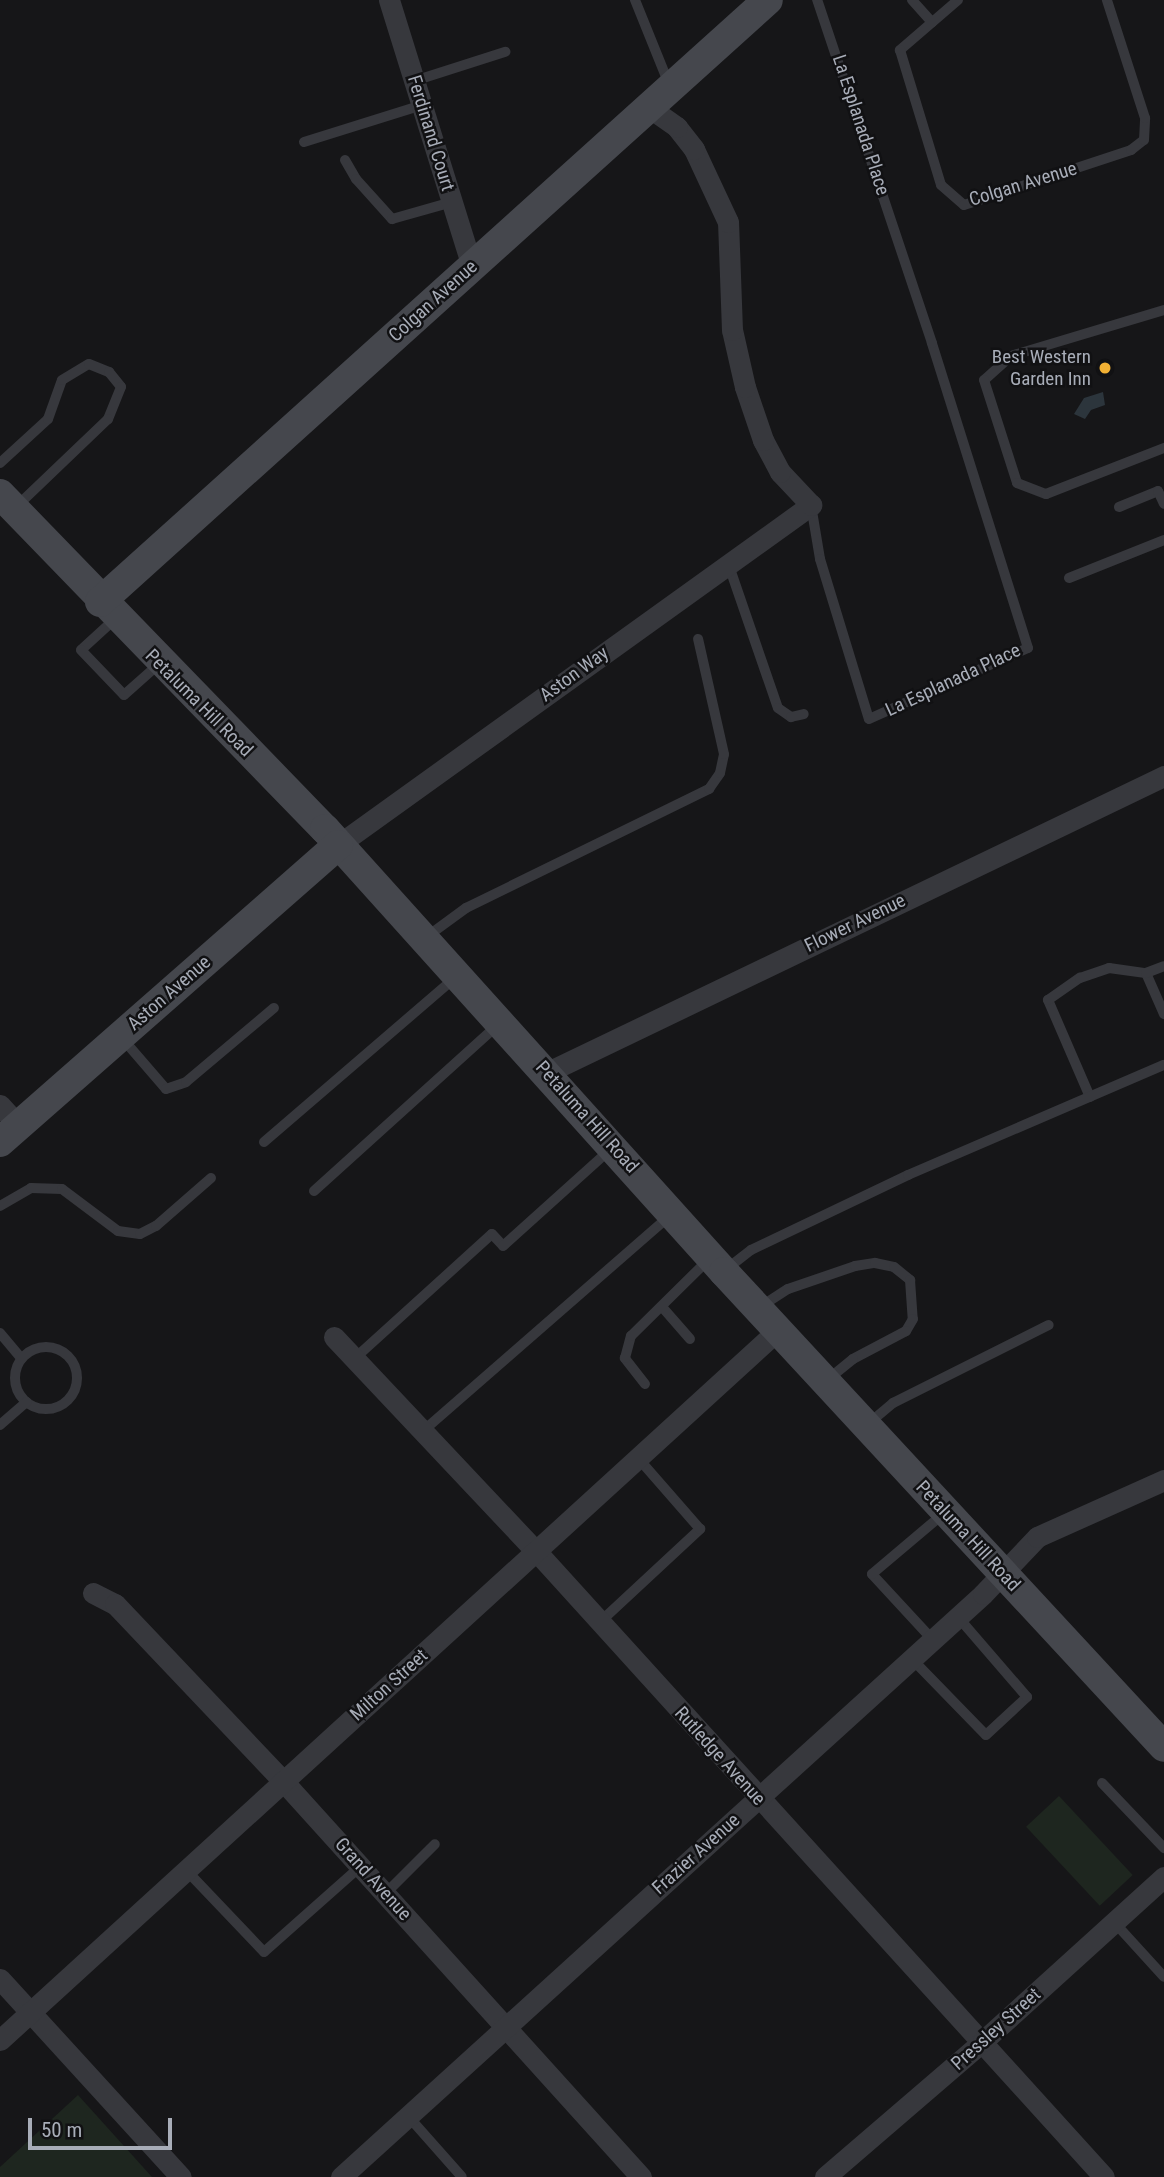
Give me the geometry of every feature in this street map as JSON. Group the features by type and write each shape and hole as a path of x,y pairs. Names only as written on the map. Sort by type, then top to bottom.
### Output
{"main road":[{"name":"Colgan Avenue","path":"108,610 472,266 671,87 753,5"},
{"name":"Petaluma Hill Road","path":"7,501 108,610 338,845 456,977 548,1072 717,1265 1164,1747"},
{"name":"Aston Avenue","path":"6,1124 120,1035 338,845"}],"street":[{"name":"Ferdinand Court","path":"389,0 472,266"},
{"path":"648,107 677,127 694,149 724,211 732,330 745,387 775,462 811,505"},
{"name":"Aston Way","path":"338,845 811,505"},
{"name":"Flower Avenue","path":"548,1072 1164,776"},
{"name":"Milton Street","path":"0,2040 778,1330"},
{"name":"Rutledge Avenue","path":"334,1337 536,1551 1104,2177"},
{"name":"Frazier Avenue","path":"341,2177 1003,1574 1037,1537 1164,1480"},
{"name":"Grand Avenue","path":"93,1593 116,1604 283,1781 641,2177"},
{"name":"Pressley Street","path":"825,2177 983,2041 1164,1877"},
{"path":"0,1979 181,2177"}],"lane":[{"path":"635,0 671,87"},
{"name":"La Esplanada Place","path":"811,505 820,559 869,719 1028,648 932,342 817,0"},
{"path":"912,0 932,22"},
{"name":"Colgan Avenue","path":"958,0 900,50 901,66 941,185 964,205 1131,150 1144,140 1145,118 1107,0"},
{"path":"414,81 505,52"},
{"path":"304,142 422,105"},
{"path":"345,160 356,179 393,219 452,202"},
{"path":"1164,310 1011,356 984,380 1017,483 1036,490 1056,491 1164,448"},
{"path":"0,463 48,419 62,380 89,364 109,372 121,387 107,419 7,501"},
{"path":"1119,507 1158,491 1164,504"},
{"path":"1069,578 1164,540"},
{"path":"728,563 778,708 791,717 804,714"},
{"path":"108,610 81,650 124,695 160,663"},
{"path":"423,940 466,908 709,789 720,773 724,754 698,639"},
{"path":"1090,1097 1048,1000 1080,978 1109,968 1146,973 1164,966"},
{"path":"1146,973 1164,1014"},
{"path":"264,1142 456,977"},
{"path":"120,1035 166,1089 186,1082 274,1008"},
{"path":"314,1191 500,1023"},
{"path":"645,1384 625,1358 631,1336 663,1308 690,1275 1164,1065"},
{"path":"354,1359 492,1234 503,1246 614,1147"},
{"path":"0,1206 31,1188 62,1189 118,1231 140,1234 156,1226 211,1178"},
{"path":"423,1431 673,1213"},
{"path":"758,1308 788,1290 855,1266 875,1263 894,1267 910,1280 913,1319 906,1331 853,1359 825,1382"},
{"path":"663,1308 690,1339"},
{"path":"866,1425 893,1403 1049,1325"},
{"path":"0,1333 21,1358"},
{"path":"54,1347 73,1362 77,1374 71,1397 61,1405 49,1409 26,1402 14,1381 21,1358 30,1350 54,1347"},
{"path":"0,1425 26,1402"},
{"path":"600,1622 700,1529 638,1458"},
{"path":"931,1638 872,1574 946,1512"},
{"path":"910,1657 986,1735 1027,1697 957,1616"},
{"path":"1102,1783 1164,1848"},
{"path":"386,1892 435,1844"},
{"path":"186,1870 264,1952 361,1866"},
{"path":"1114,1922 1164,1977"},
{"path":"408,2116 463,2177"}],"shaded area":[{"path":"1103,392 1105,405 1091,410 1085,419 1074,414 1084,398"},
{"path":"1059,1796 1133,1875 1100,1906 1026,1827"},
{"path":"78,2095 152,2177 0,2177 0,2167"}],"place":[{"name":"Best Western Garden Inn","path":"1105,368"}]}
